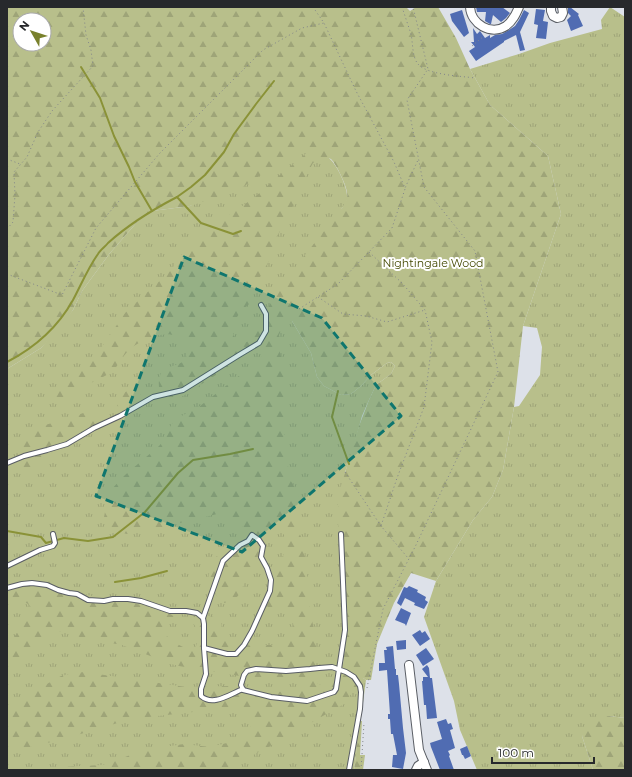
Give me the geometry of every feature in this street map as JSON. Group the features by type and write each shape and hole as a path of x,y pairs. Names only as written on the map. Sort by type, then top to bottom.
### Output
{"street":[{"path":"470,7 474,20 481,26 490,29 497,29 507,25 519,7"},
{"path":"551,7 553,16 557,18 561,17 563,13 562,7"},
{"path":"409,665 419,750 427,770"},
{"path":"416,770 418,766 424,762"}],"lane":[{"path":"7,463 24,456 67,444 153,397 183,390 259,343 266,331 266,314 261,305"},
{"path":"7,566 40,550 53,546 53,534"},
{"path":"341,534 345,630 338,669 336,689 334,692 307,701 271,697 248,692 243,689 241,685 247,671 256,669 286,671 332,667 338,669 346,672 354,677 360,686 361,692 360,709 349,770"},
{"path":"204,648 227,654 236,654 244,645 252,631 270,591 271,580 261,557 263,546 259,540 252,535 248,541 240,545 223,561 203,618 204,624 204,648 206,674 201,689 201,696 205,700 219,700 243,689"},
{"path":"7,588 22,584 47,584 58,590 77,594 88,600 104,601 128,599 141,601 170,610 186,611 197,614 203,618"}],"path":[{"path":"7,229 13,222 15,195 14,172 27,157 38,132 52,111 93,66 91,50 86,35 83,7"},
{"path":"312,7 324,23 356,91 394,162 405,188"},
{"path":"402,7 411,34 415,59 422,68 432,72 475,78"},
{"path":"366,688 383,609 498,372 475,251 424,187 407,100 428,69 413,7"},
{"path":"7,274 62,295 96,228 160,153 263,50 302,28 324,23"},
{"path":"472,46 484,36 486,28"},
{"path":"299,309 338,284 392,228 405,188 418,159"},
{"path":"7,160 21,165"},
{"path":"369,252 402,283 425,310 432,342 424,407 397,478 381,526"},
{"path":"318,297 343,314 366,316 387,322 425,310"},
{"path":"345,472 381,526 409,558"},
{"path":"361,770 364,717"}],"highlighted area":[{"path":"184,257 322,318 401,416 242,552 96,496"}],"green space":[{"name":"Nightingale Wood","path":"7,7 406,7 410,11 416,7 438,7 456,38 470,69 490,105 548,156 561,214 523,326 514,407 503,470 492,497 473,520 436,581 411,573 394,603 377,644 371,680 366,680 363,678 344,704 304,728 225,770 45,770 45,768 101,765 108,764 135,753 156,748 184,744 210,747 231,742 241,737 250,729 251,716 248,711 238,706 223,710 131,719 67,738 7,753 7,713 45,685 61,676 74,673 84,672 186,687 232,686 254,688 266,691 289,692 296,690 299,686 295,681 288,678 252,678 179,666 122,645 83,638 57,631 45,639 7,675 7,646 26,622 32,608 27,603 20,601 13,601 7,604 7,584 35,579 52,581 87,595 133,603 164,611 174,616 173,619 162,628 167,636 175,643 194,651 199,636 192,619 194,616 209,616 219,620 221,623 221,636 229,643 255,646 273,645 283,642 290,637 294,631 293,622 288,614 268,607 262,599 285,550 283,532 277,530 268,536 238,596 231,601 224,603 214,593 210,586 209,573 212,564 219,554 243,539 245,529 235,519 217,514 147,531 127,534 110,530 106,527 104,517 109,492 125,475 159,446 176,419 200,406 253,365 263,355 261,350 255,351 189,392 173,400 159,388 159,379 162,372 166,369 184,361 187,352 186,346 181,338 176,336 164,334 157,335 132,347 116,367 104,377 63,399 53,398 51,394 53,389 89,364 125,313 171,270 191,244 223,218 255,197 309,151 308,144 238,190 190,206 152,211 139,220 110,253 82,291 73,310 63,325 41,348 7,369","holes":["325,157 331,159 338,170 347,190 346,201 276,292 260,325 247,342 239,342 232,331 232,324 242,310 250,303 260,277 267,266 275,241 313,163","292,321 311,353 317,377 324,386 341,395 351,394 371,375 387,363 391,362 395,366 391,374 376,385 369,400 359,426 338,496 340,579 346,635 343,664 331,686 318,684 316,679 316,645 310,612 310,598 303,542 297,521 299,499 291,481 284,436 287,411 285,372 278,345 279,335 282,328 286,323"]},
{"path":"610,7 625,17 625,718 609,716 582,736 593,770 477,770 460,730 454,701 424,617 436,581 473,520 492,497 503,470 514,407 519,406 540,375 542,347 537,328 523,326 561,214 548,156 490,105 470,69 550,43 602,29 601,20"},
{"path":"308,143 334,163 345,185 347,200 342,208 292,321 311,353 317,377 324,386 341,395 351,394 371,375 387,363 391,362 395,366 391,374 376,385 362,416 345,472 340,579 346,635 343,664 366,680 354,770 7,770 7,369 41,348 73,310 82,291 110,253 139,220 152,211 190,206"},
{"path":"128,390 141,390 140,399 126,408 117,406 117,398"},
{"path":"92,410 98,413 103,423 63,443 48,458 32,468 23,471 20,469 17,465 18,448 25,439 45,425"},
{"path":"609,716 625,718 625,770 593,770 582,736 588,720"},
{"path":"360,721 362,721 360,755 365,755 363,770 354,770"}],"building":[{"path":"476,7 502,7 510,13 501,22 493,15 490,24 485,21 486,12 477,12"},
{"path":"568,7 579,14 578,15 583,26 571,31 567,20 571,16 568,13"},
{"path":"536,9 545,10 543,21 548,22 546,39 536,38 538,25 534,24"},
{"path":"462,10 469,33 464,37 452,21 450,14"},
{"path":"524,10 529,13 520,32 525,50 520,51 516,35 504,41 476,61 469,51 475,47 471,42 474,42 473,28 477,34 480,31 485,38 490,35 490,38 495,35 502,34 515,26"},
{"path":"409,586 418,590 417,592 426,597 425,600 428,602 424,609 414,605 415,603 405,598 401,606 397,603 404,587 407,588"},
{"path":"401,608 411,613 406,626 405,624 395,620"},
{"path":"420,630 422,633 425,631 430,639 420,646 412,635"},
{"path":"406,640 406,649 397,650 396,641"},
{"path":"393,646 396,675 398,675 406,753 403,769 392,767 393,755 397,755 393,734 391,734 390,719 388,719 388,714 390,714 387,670 379,671 379,663 385,663 384,650 387,650 386,647"},
{"path":"426,648 434,659 423,666 416,655"},
{"path":"427,665 429,668 430,678 432,678 437,718 427,719 422,681 423,677 428,677 422,669"},
{"path":"446,719 448,724 451,723 453,729 450,730 455,748 448,751 454,770 440,770 430,743 442,739 437,722"},
{"path":"467,746 471,756 465,759 460,749"}],"waterway":[{"path":"81,67 100,98 114,136 135,182 152,211"},
{"path":"241,231 233,234 201,223 177,197 205,175 224,152 234,134 274,81"},
{"path":"7,362 27,350 53,328 73,300 94,259 108,243 141,218 177,197"},
{"path":"338,391 332,417 349,464"},
{"path":"7,531 41,537 46,543 64,538 88,541 113,537 145,512 178,473 193,460 253,449"},
{"path":"115,582 141,578 167,571"}]}
